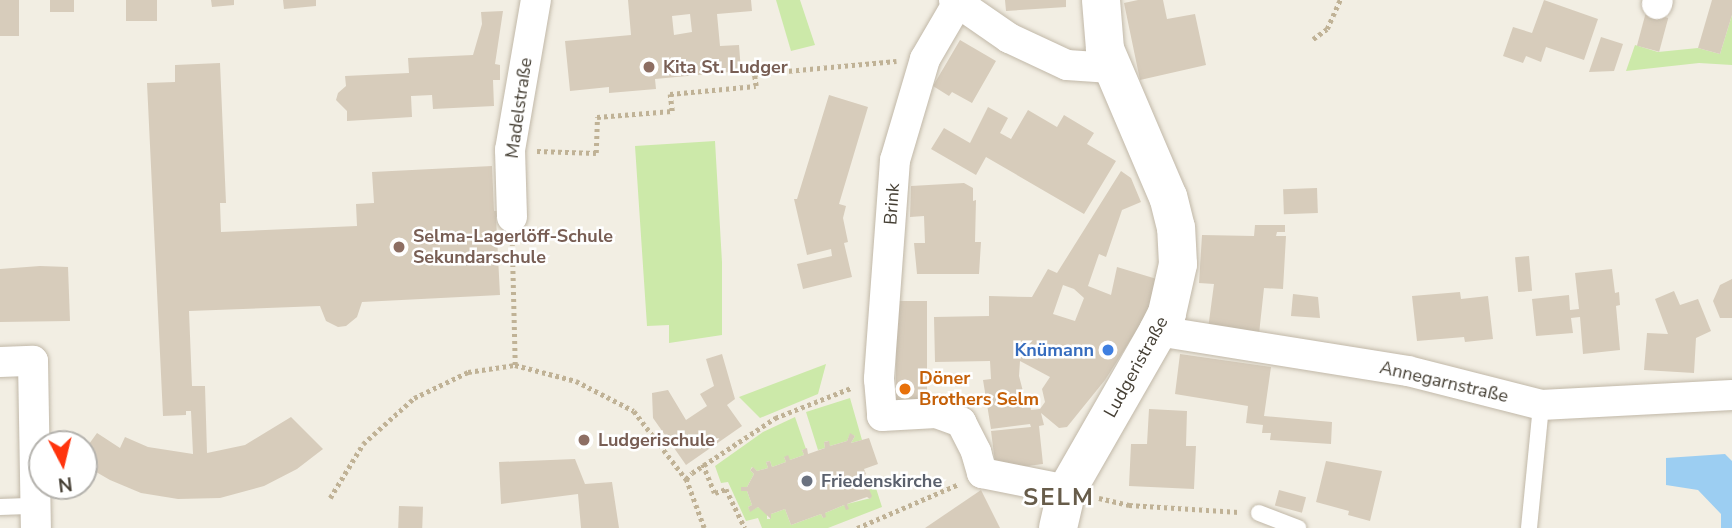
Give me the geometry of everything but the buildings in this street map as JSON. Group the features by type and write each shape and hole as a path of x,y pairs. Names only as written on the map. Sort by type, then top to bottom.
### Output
{"street":[{"name":"Madelstraße","path":"512,217 510,150 536,0"},
{"name":"Ludgeristraße","path":"1058,528 1067,490 1167,313 1178,264 1176,228 1168,197 1105,49 1101,0"},
{"path":"955,2 1009,38 1067,65 1111,68"},
{"name":"Brink","path":"955,2 925,59 895,160 879,379 882,416 936,412 961,422 976,452 982,473"},
{"name":"Annegarnstraße","path":"1158,331 1408,371 1541,405 1732,395"},
{"path":"0,362 33,361 36,517"},
{"path":"982,473 1067,490"}],"lane":[{"path":"1529,528 1541,405"},
{"path":"0,507 36,517"},
{"path":"1259,513 1298,528"}],"path":[{"path":"1313,39 1327,29 1340,0"},
{"path":"510,150 596,153 597,117 672,111 670,94 756,86 754,74 925,59"},
{"path":"512,217 515,365"},
{"path":"330,498 363,444 414,398 468,372 515,365 576,381 634,411 686,479 704,528"},
{"path":"686,479 703,464 775,418 879,379"},
{"path":"703,464 715,493 726,489 745,528"},
{"path":"857,528 982,473"},
{"path":"1067,490 1129,505 1259,513"}],"green space":[{"path":"776,0 800,0 815,45 791,51"},
{"path":"1732,15 1732,65 1699,63 1626,71 1635,45 1658,52 1698,48 1720,54"},
{"path":"715,141 722,262 722,335 669,343 669,325 647,326 635,146"},
{"path":"826,364 818,394 760,418 739,397"},
{"path":"850,398 862,440 851,443 855,436 850,434 847,441 830,446 828,441 824,442 825,448 818,450 806,412"},
{"path":"795,417 806,449 802,450 804,455 790,460 784,457 786,462 772,467 770,461 766,462 768,468 757,471 752,467 750,470 754,474 747,487 742,487 742,491 747,491 752,505 748,507 750,511 758,507 767,513 767,519 770,519 771,514 785,509 791,525 821,514 823,518 825,513 844,505 848,509 847,504 871,498 867,487 875,485 882,507 828,528 762,528 758,518 746,521 728,482 721,483 715,466 763,432"}],"water":[{"path":"1725,454 1732,461 1732,528 1721,528 1721,514 1698,490 1666,485 1666,458"}],"place":[{"name":"Kita St. Ludger","path":"649,67"},
{"name":"Selma-Lagerlöff-Schule Sekundarschule","path":"399,247"},
{"name":"Knümann","path":"1108,350"},
{"name":"Döner Brothers Selm","path":"905,389"},
{"name":"Ludgerischule","path":"584,440"},
{"name":"Friedenskirche","path":"807,481"}],"district":[{"name":"SELM","path":"1059,498"}]}
